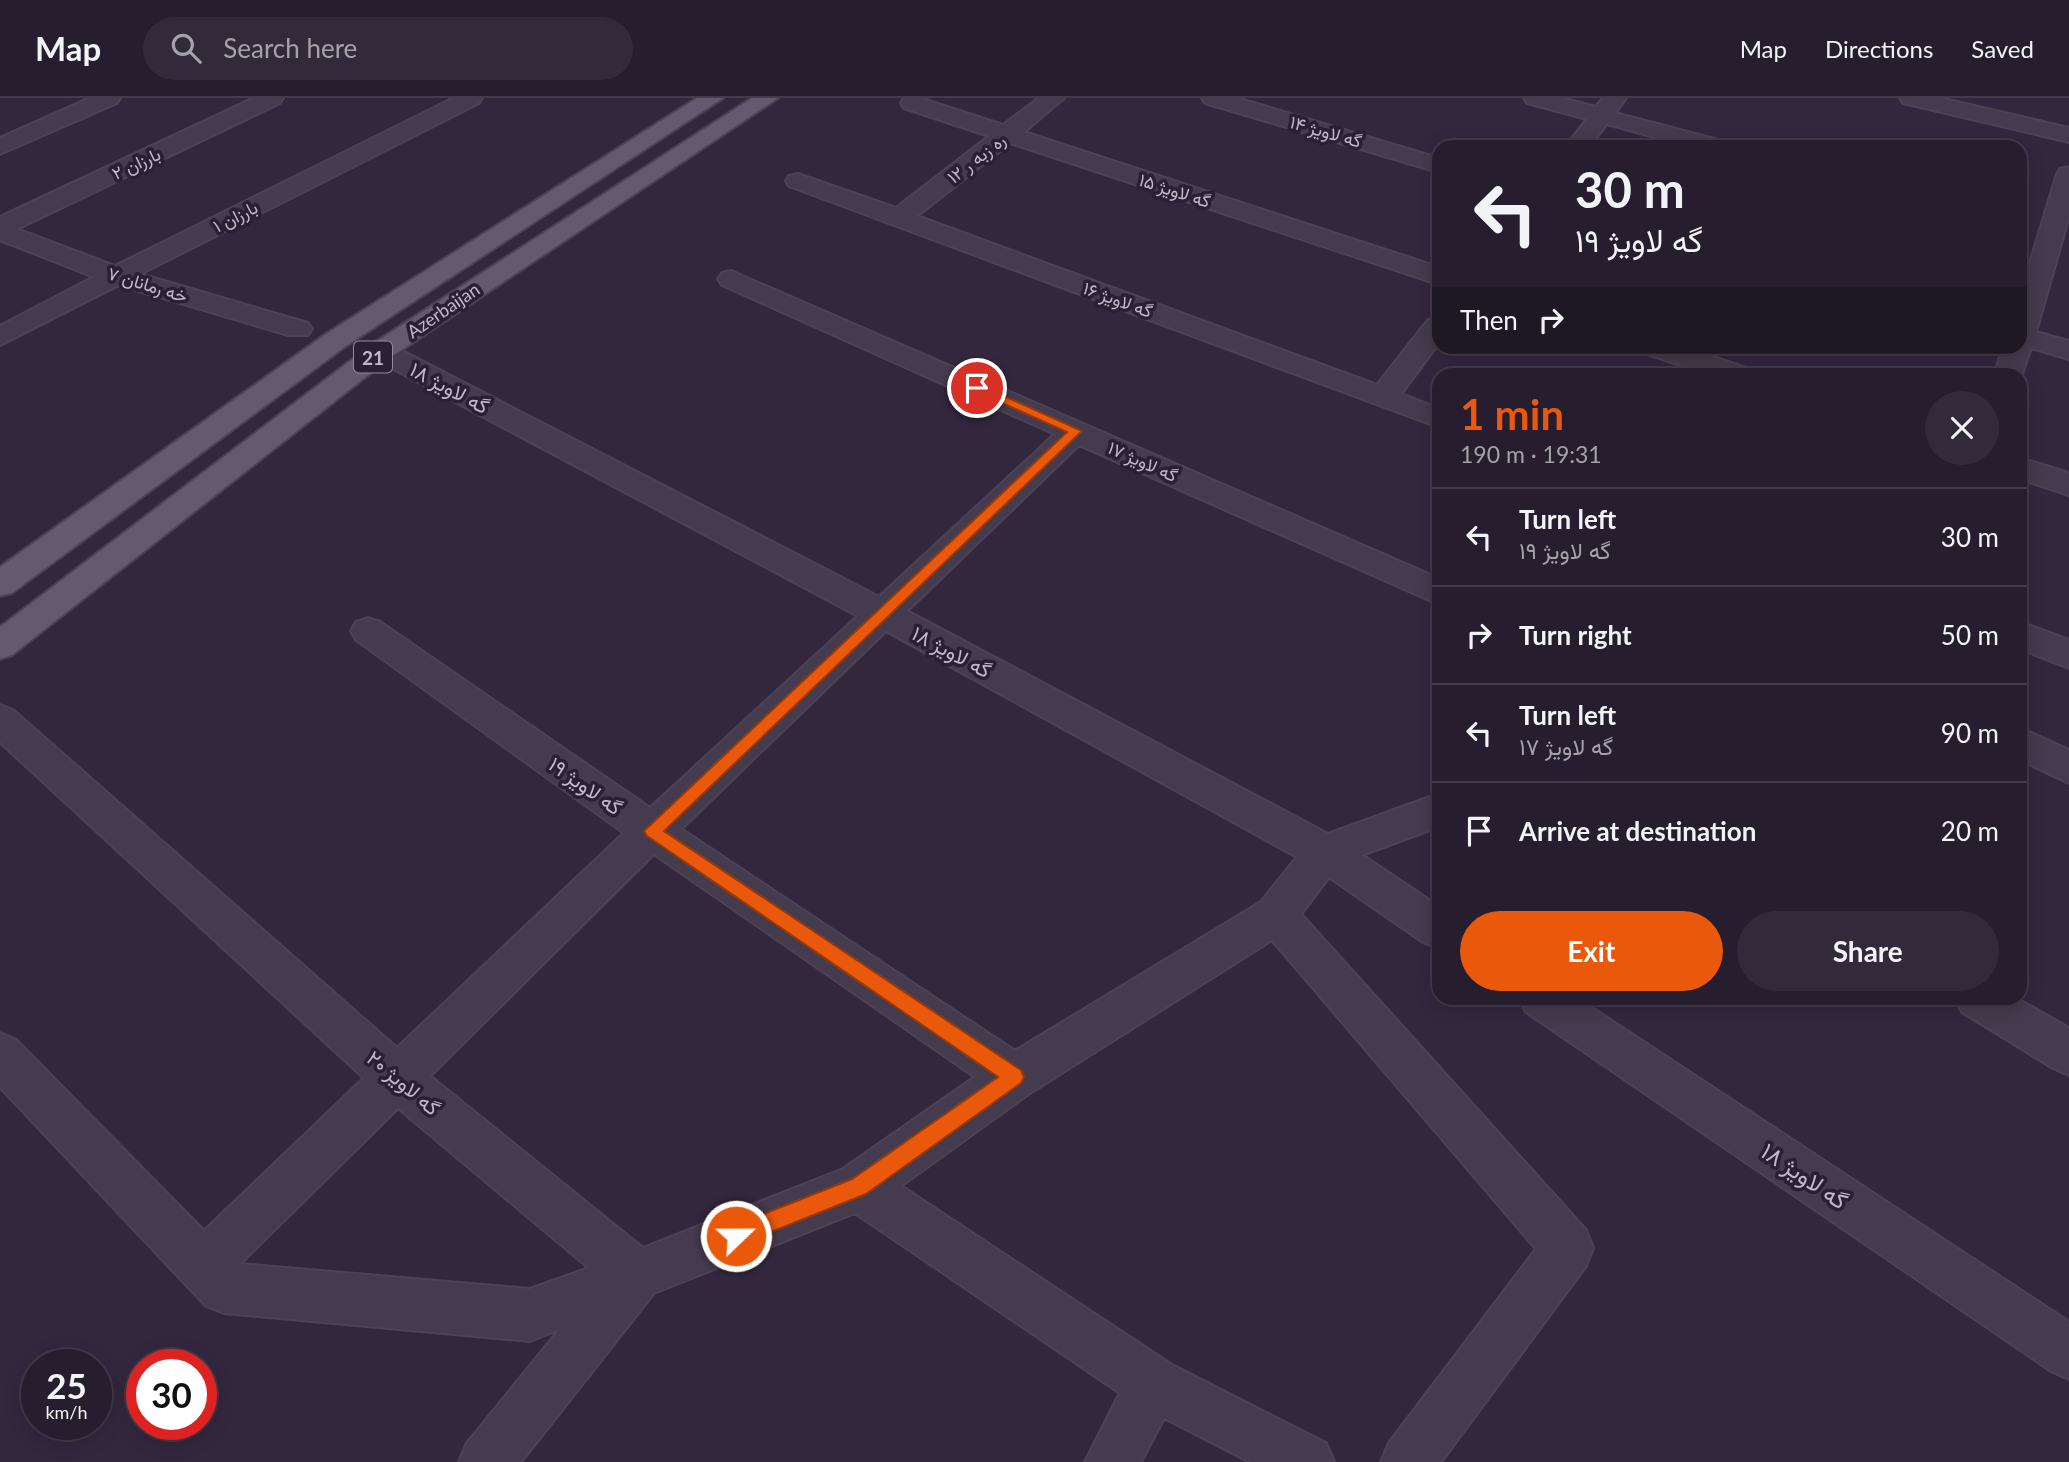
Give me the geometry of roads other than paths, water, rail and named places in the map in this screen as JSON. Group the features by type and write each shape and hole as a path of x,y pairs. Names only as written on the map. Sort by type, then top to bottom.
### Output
{"main road":[{"name":"Azerbaijan","path":"0,584 336,340 712,98"},
{"name":"Azerbaijan","path":"0,646 381,351 767,98"}],"street":[{"path":"0,147 110,98"},
{"name":"بارزان ۲","path":"0,229 272,98"},
{"name":"بارزان ۱","path":"0,337 116,275 471,98"},
{"name":"ره زبه ر ۱۲","path":"899,218 1053,98"},
{"name":"گه لاویژ ۱۴","path":"1213,98 1432,162"},
{"path":"1535,98 1608,107 1699,140"},
{"path":"1915,98 2069,135"},
{"name":"گه لاویژ ۱۵","path":"912,103 1432,274"},
{"path":"1582,140 1608,107"},
{"path":"2027,313 2069,174"},
{"name":"۱۶ گه لاویژ","path":"798,181 1432,416"},
{"name":"خه رمانان ۷","path":"0,229 116,275 298,329"},
{"name":"گه لاویژ ۱۷","path":"731,279 1432,589"},
{"path":"1383,397 1432,334"},
{"path":"2027,339 2069,350"},
{"name":"گه لاویژ ۱۸","path":"381,351 883,614 1325,852 1432,925"},
{"path":"1675,354 1718,368"},
{"path":"202,1267 652,831 1076,431"},
{"path":"2027,470 2069,484"},
{"name":"۱۹ گه لاویژ","path":"368,631 652,831 1014,1077"},
{"path":"2027,638 2069,655"},
{"name":"گه لاویژ ۲۰","path":"0,720 397,1078 637,1275"},
{"path":"2027,746 2069,767"},
{"path":"0,1055 224,1288 530,1315 859,1187 1014,1077 1276,915 1325,852 1432,812"},
{"path":"1276,915 1568,1248 1408,1462"},
{"name":"گه لاویژ ۱۸","path":"1551,1005 2069,1353"},
{"path":"1989,1005 2069,1053"},
{"path":"859,1187 1153,1384 1307,1462"},
{"path":"486,1462 637,1275"},
{"path":"1112,1462 1153,1384"}]}
